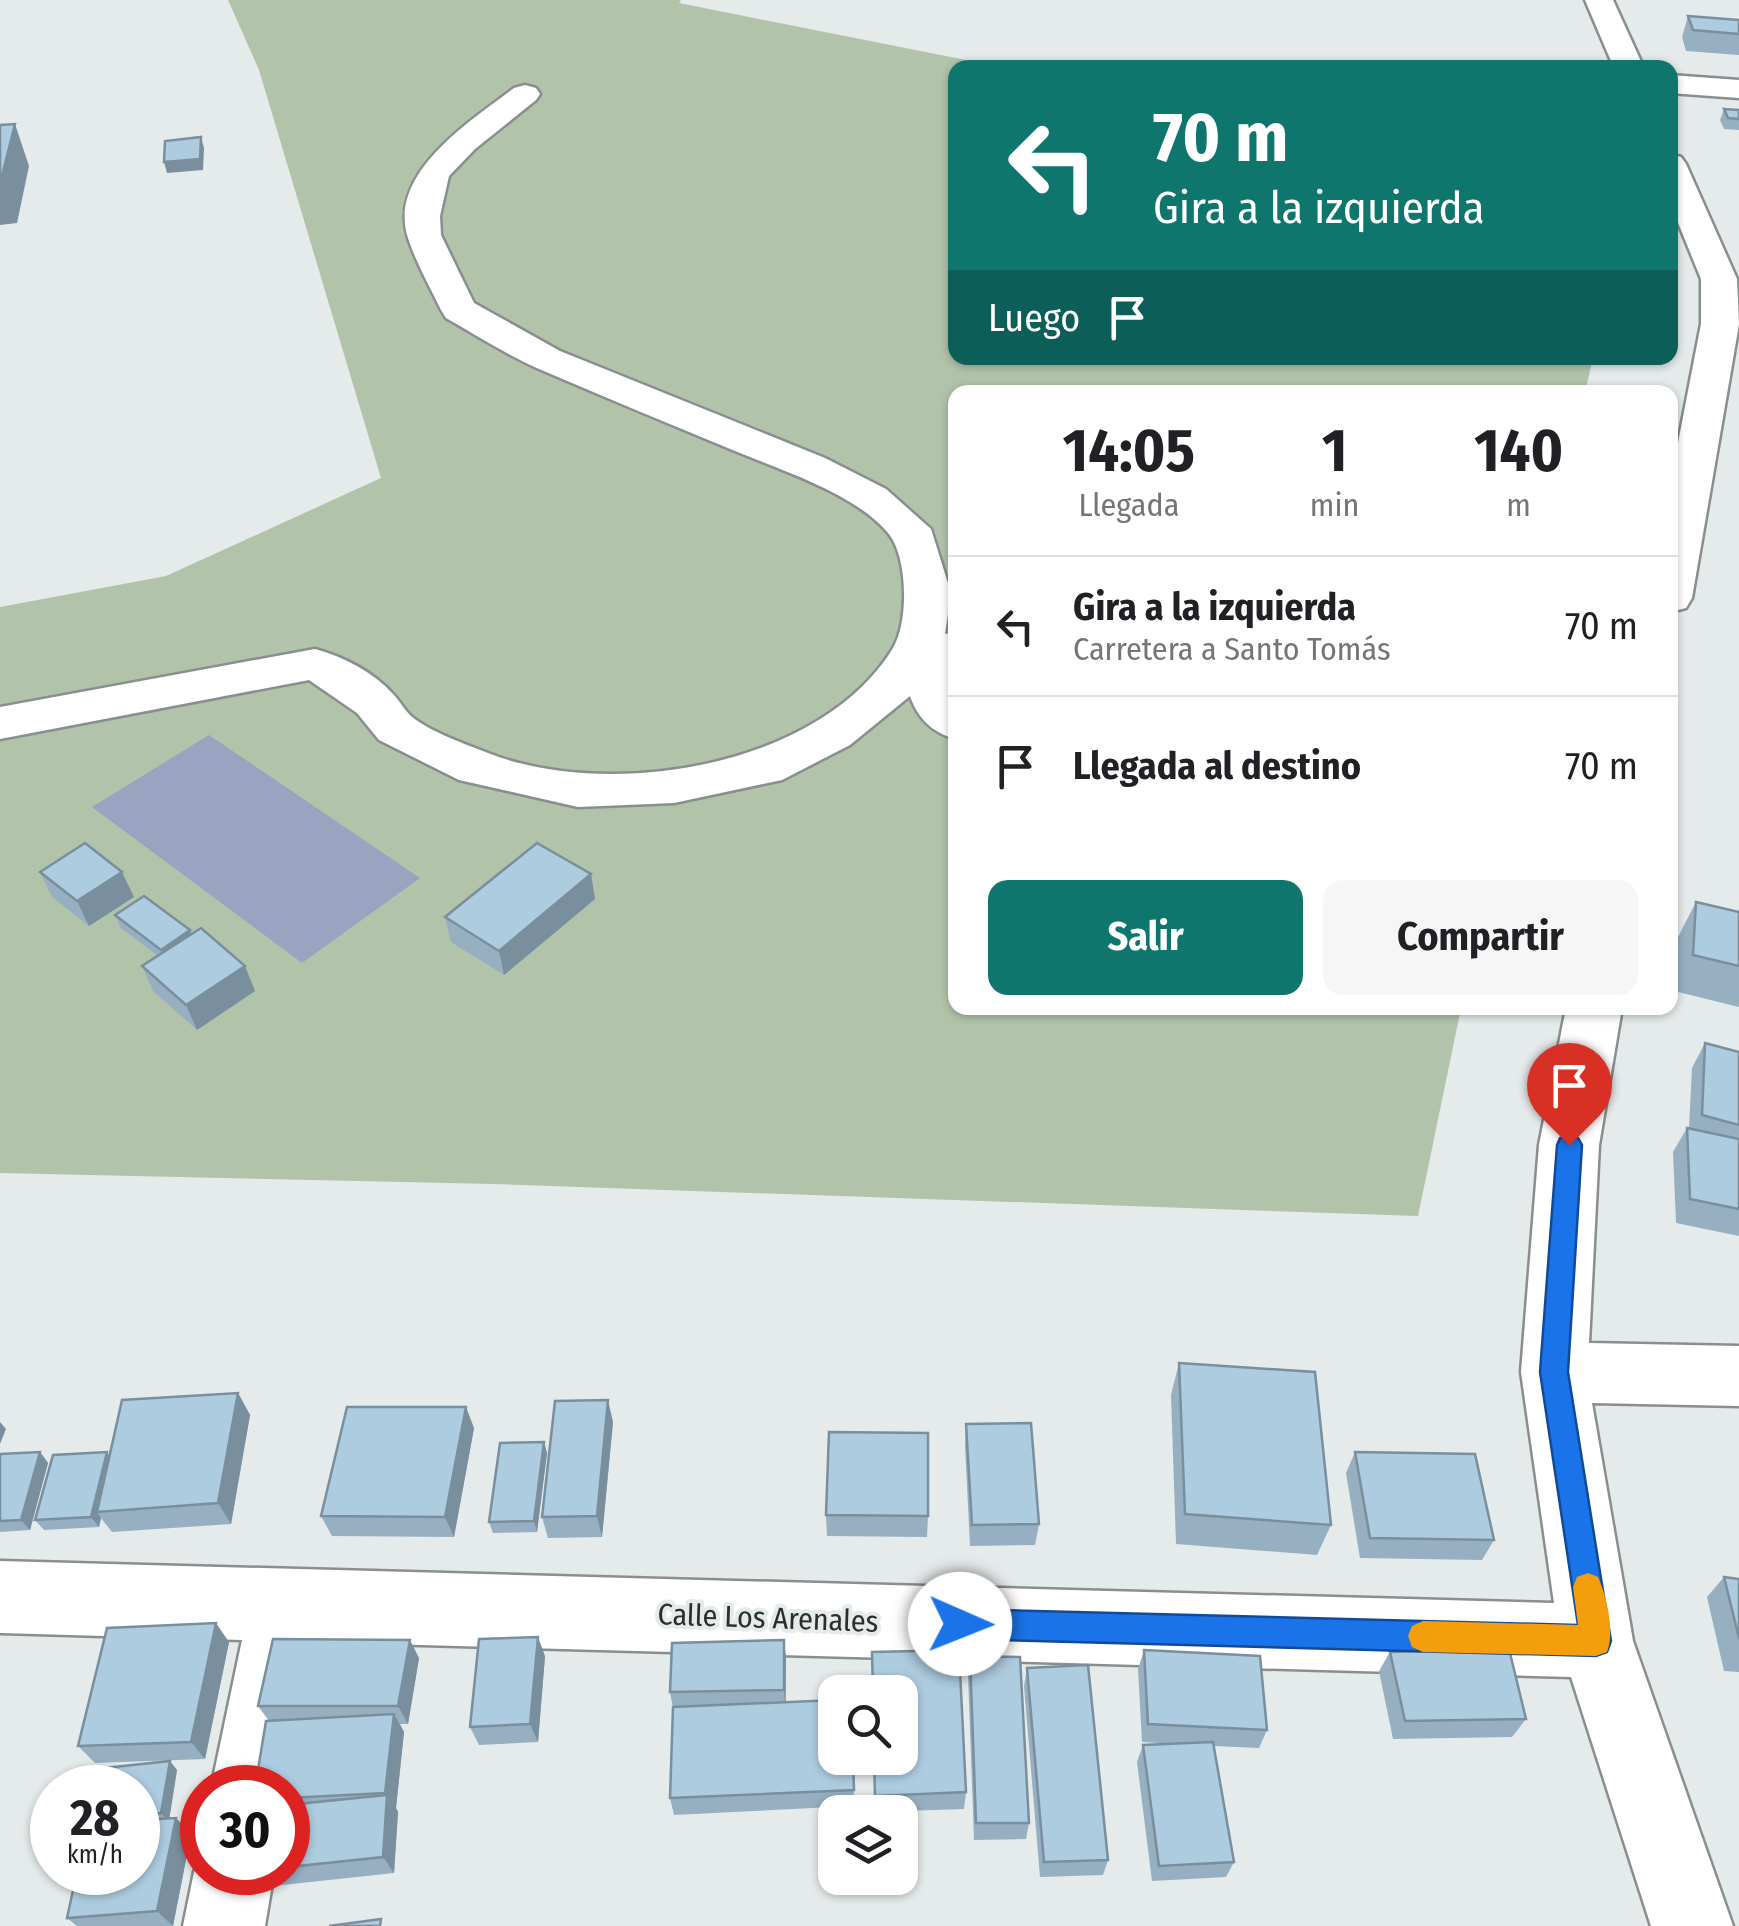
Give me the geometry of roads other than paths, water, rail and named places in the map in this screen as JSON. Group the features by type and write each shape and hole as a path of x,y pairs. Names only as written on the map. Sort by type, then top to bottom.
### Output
{"street":[{"path":"1599,0 1625,60"},
{"path":"1678,85 1739,89"},
{"path":"525,94 464,142 433,173 423,216 424,235 459,310 547,359 810,467 871,498 910,529 929,593 921,640 933,657 928,682 930,695 948,717"},
{"path":"1678,180 1729,280 1720,324 1726,372 1678,566"},
{"path":"0,723 314,664 360,691 396,729 478,768 578,790 674,786 764,768 833,734 933,657"},
{"path":"1593,1015 1569,1145 1554,1372 1596,1641 1692,1926"},
{"path":"1554,1372 1739,1376"},
{"name":"Calle Los Arenales","path":"0,1598 1596,1641"},
{"path":"254,1765 284,1605"},
{"path":"224,1926 230,1895"}],"water":[{"path":"209,735 420,878 302,963 92,807"}]}
